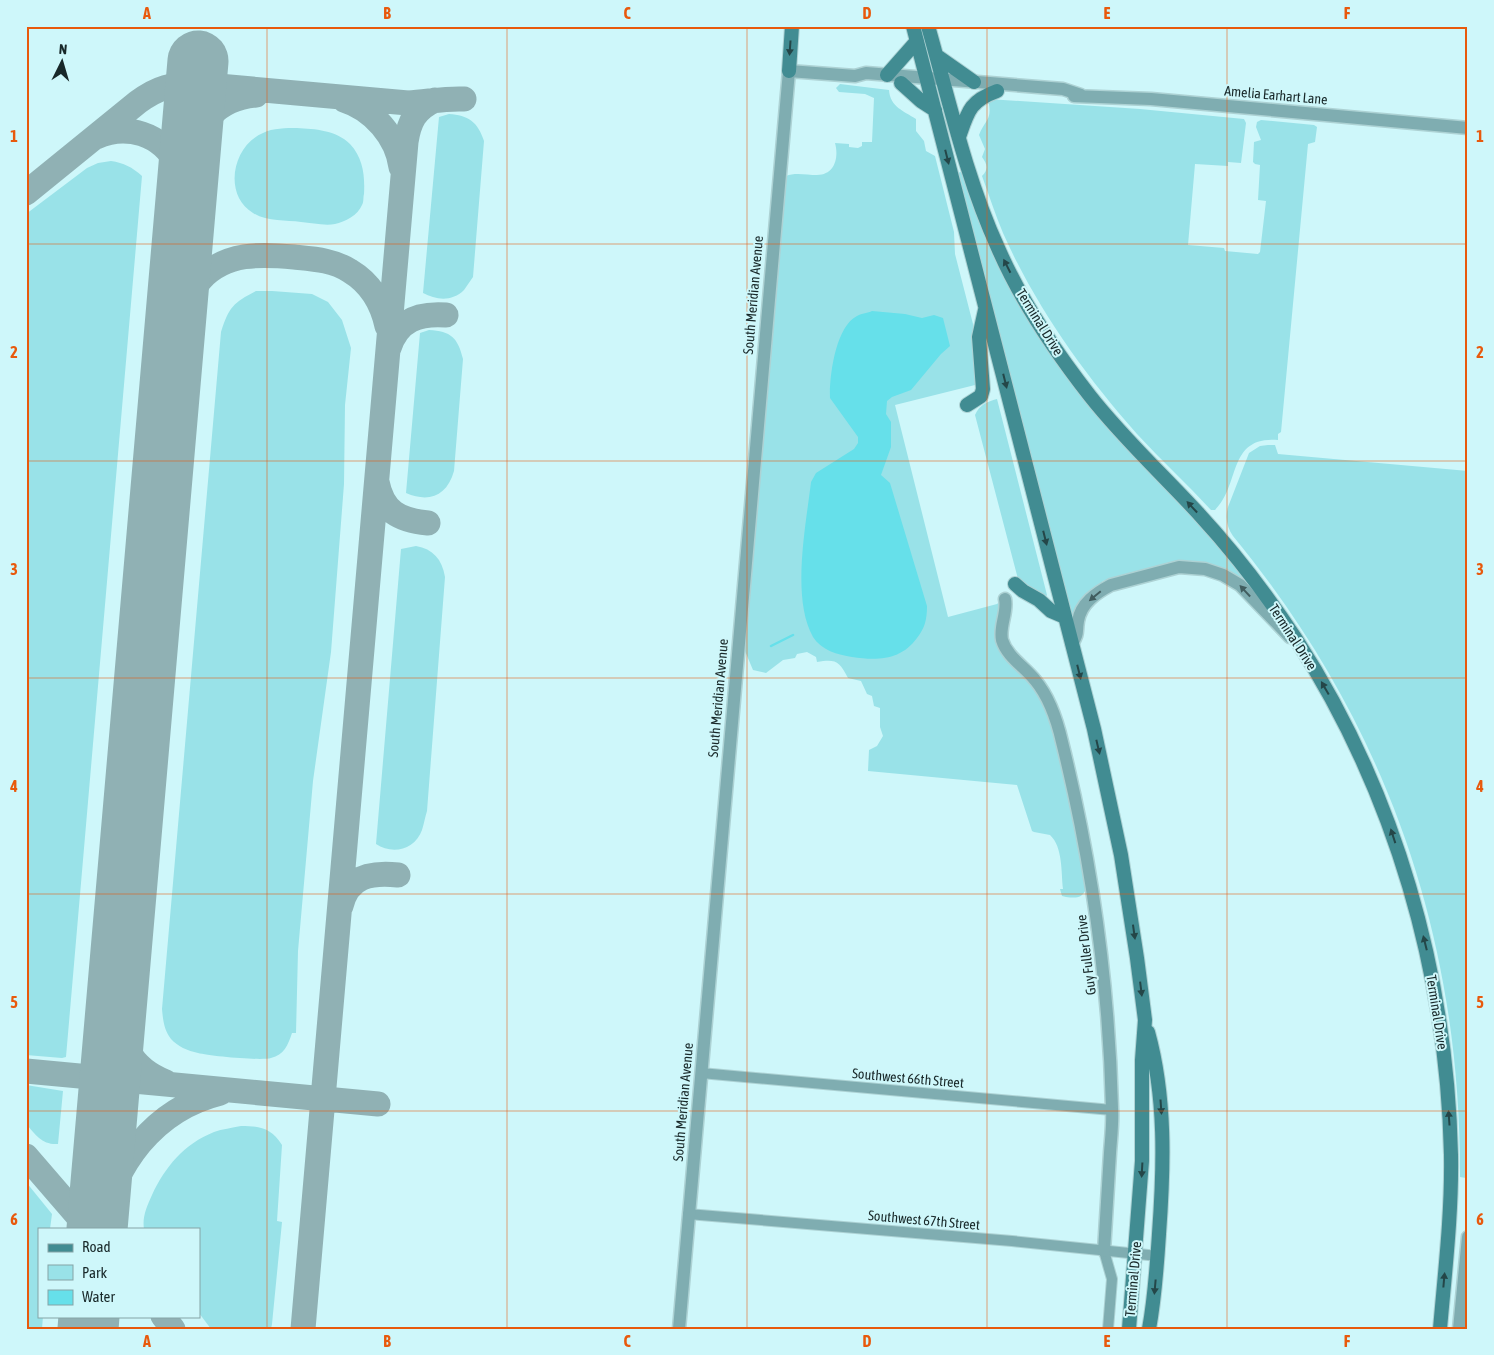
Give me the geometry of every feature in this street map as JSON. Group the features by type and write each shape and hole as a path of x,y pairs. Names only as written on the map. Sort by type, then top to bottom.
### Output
{"main road":[{"path":"788,70 792,26"},
{"name":"Terminal Drive","path":"913,26 1094,729 1121,855 1138,958 1145,1020 1142,1060 1142,1160 1129,1329"},
{"name":"Terminal Drive","path":"928,26 959,137 983,210 998,248 1023,298 1069,368 1109,420 1225,543 1304,651 1355,742 1385,813 1412,897 1429,961 1442,1039 1450,1128 1449,1219 1440,1329"},
{"path":"888,75 917,41"},
{"path":"936,56 974,82"},
{"path":"901,82 921,101 935,110"},
{"path":"959,137 969,109 974,103 997,91"},
{"path":"967,405 981,396 983,389 979,338 986,307"},
{"path":"1015,584 1039,600 1051,611 1065,617"},
{"path":"1145,1020 1156,1058 1162,1130 1162,1192 1158,1256 1149,1329"}],"street":[{"name":"Amelia Earhart Lane","path":"788,70 901,82 928,81"},
{"name":"South Meridian Avenue","path":"679,1329 788,70"},
{"name":"Amelia Earhart Lane","path":"855,76 866,73 997,91 1062,97 1081,95 1151,99 1468,128"},
{"name":"Amelia Earhart Lane","path":"944,83 974,82 1063,89 1081,95"},
{"path":"1072,644 1079,632 1078,622 1081,613 1086,604 1096,594 1111,586 1178,568 1205,569 1223,575 1240,585 1304,651"},
{"name":"Guy Fuller Drive","path":"1006,599 1007,606 1002,638 1005,646 1041,688 1054,712 1079,810 1098,927 1107,1004 1112,1110 1104,1251 1112,1279 1108,1329"},
{"name":"Southwest 66th Street","path":"701,1073 1112,1110"},
{"name":"Southwest 67th Street","path":"688,1214 1012,1241 1158,1256"},
{"path":"1459,1329 1468,1237"}],"green space":[{"path":"840,84 889,90 895,105 916,119 916,131 924,141 926,151 935,156 954,232 955,254 973,324 979,384 895,405 948,617 997,604 1000,601 997,635 1041,699 1050,720 1077,833 1086,889 1078,897 1062,896 1060,889 1063,889 1061,868 1057,846 1050,835 1032,831 1017,785 868,771 869,750 877,746 883,736 880,727 880,708 874,706 872,696 867,694 861,681 848,678 836,662 817,662 816,657 807,652 797,654 795,658 783,660 766,673 753,670 745,651 786,176 797,174 817,175 828,172 832,169 836,159 835,143 849,144 849,147 858,148 862,146 862,142 872,142 874,98 865,94 839,92 836,88"},
{"path":"988,99 1140,109 1244,119 1246,123 1241,163 1228,162 1228,166 1195,164 1188,245 1224,248 1225,251 1258,254 1260,252 1266,201 1258,200 1260,165 1253,162 1254,142 1261,140 1256,127 1257,122 1261,120 1314,125 1317,127 1315,142 1308,144 1281,432 1278,434 1278,440 1262,441 1250,446 1243,454 1237,464 1229,488 1215,510 1211,510 1146,444 1117,411 1062,338 1030,287 1003,233 982,176 986,171 985,162 982,157 985,149 979,135 990,112"},
{"path":"449,114 462,116 475,124 482,134 484,141 473,277 459,294 444,299 423,293 439,117"},
{"path":"297,128 332,133 350,144 358,155 363,174 363,202 358,212 347,220 327,225 264,218 253,213 244,205 238,195 235,171 238,159 244,148 252,139 267,131"},
{"path":"111,161 128,166 142,176 66,1057 62,1058 26,1055 26,214 87,168 98,163"},
{"path":"961,172 967,180 1018,300 1244,578 1241,580 1217,566 1204,562 1172,562 1103,581 1085,597 1076,612 1071,613 956,173"},
{"path":"256,291 312,294 328,302 342,320 351,348 345,405 344,484 331,652 313,781 298,951 296,1033 292,1033 287,1045 279,1055 266,1059 204,1054 183,1048 173,1042 169,1036 164,1025 162,1009 221,332 233,307"},
{"path":"429,330 443,332 452,337 459,346 463,359 454,471 451,480 442,492 429,497 422,497 406,493 420,333"},
{"path":"997,399 1047,595 1045,598 1018,579 975,415 984,404"},
{"path":"1275,445 1278,454 1468,471 1468,1157 1466,1178 1460,1177 1457,1088 1446,1002 1429,918 1404,836 1372,757 1333,681 1287,607 1233,536 1228,526 1228,507 1249,453 1260,446"},
{"path":"416,546 432,552 436,556 442,565 445,577 427,811 419,837 409,846 396,850 376,844 401,549"},
{"path":"26,1085 63,1091 58,1144 43,1141 26,1124"},
{"path":"241,1126 264,1129 274,1135 282,1145 277,1221 282,1222 271,1329 211,1329 200,1314 200,1228 144,1228 144,1216 147,1207 157,1185 169,1166 193,1143 224,1129"},
{"path":"26,1182 52,1214 50,1228 38,1228 38,1318 43,1318 42,1329 26,1329"}],"water":[{"path":"872,311 905,314 922,318 934,315 943,318 950,346 911,390 892,397 887,401 886,414 891,422 891,447 881,475 890,483 927,611 924,627 911,645 896,655 880,659 852,657 836,653 825,649 816,642 806,621 801,582 811,482 816,473 854,449 858,443 858,437 830,398 835,353 844,330 850,321 859,315"}],"waterway":[{"path":"771,646 793,635"}],"taxiway":[{"path":"26,193 138,102 152,93 172,86 196,84 408,103 464,99"},
{"path":"190,161 198,135 211,115 230,102 242,97 256,95"},
{"path":"344,100 365,110 382,126 394,145 401,167"},
{"path":"303,1329 406,142 414,117 422,108 435,100"},
{"path":"96,137 119,131 131,131 142,134 162,145 177,164 182,177 186,198"},
{"path":"172,360 183,307 194,288 211,270 233,259 245,257 269,255 309,258 344,267 364,281 374,294 382,309 387,326"},
{"path":"389,348 398,331 411,320 427,315 446,315"},
{"path":"377,482 383,501 394,513 409,520 428,523"},
{"path":"341,906 349,888 362,878 379,874 398,875"},
{"path":"116,1002 121,1029 128,1051 142,1068 166,1082"},
{"path":"26,1071 378,1104"},
{"path":"99,1228 115,1183 126,1162 140,1143 175,1112 196,1101 220,1093"},
{"path":"26,1156 88,1228"},
{"path":"165,1318 173,1329"}],"runway":[{"path":"97,1228 198,61"},
{"path":"88,1329 89,1318"}]}
